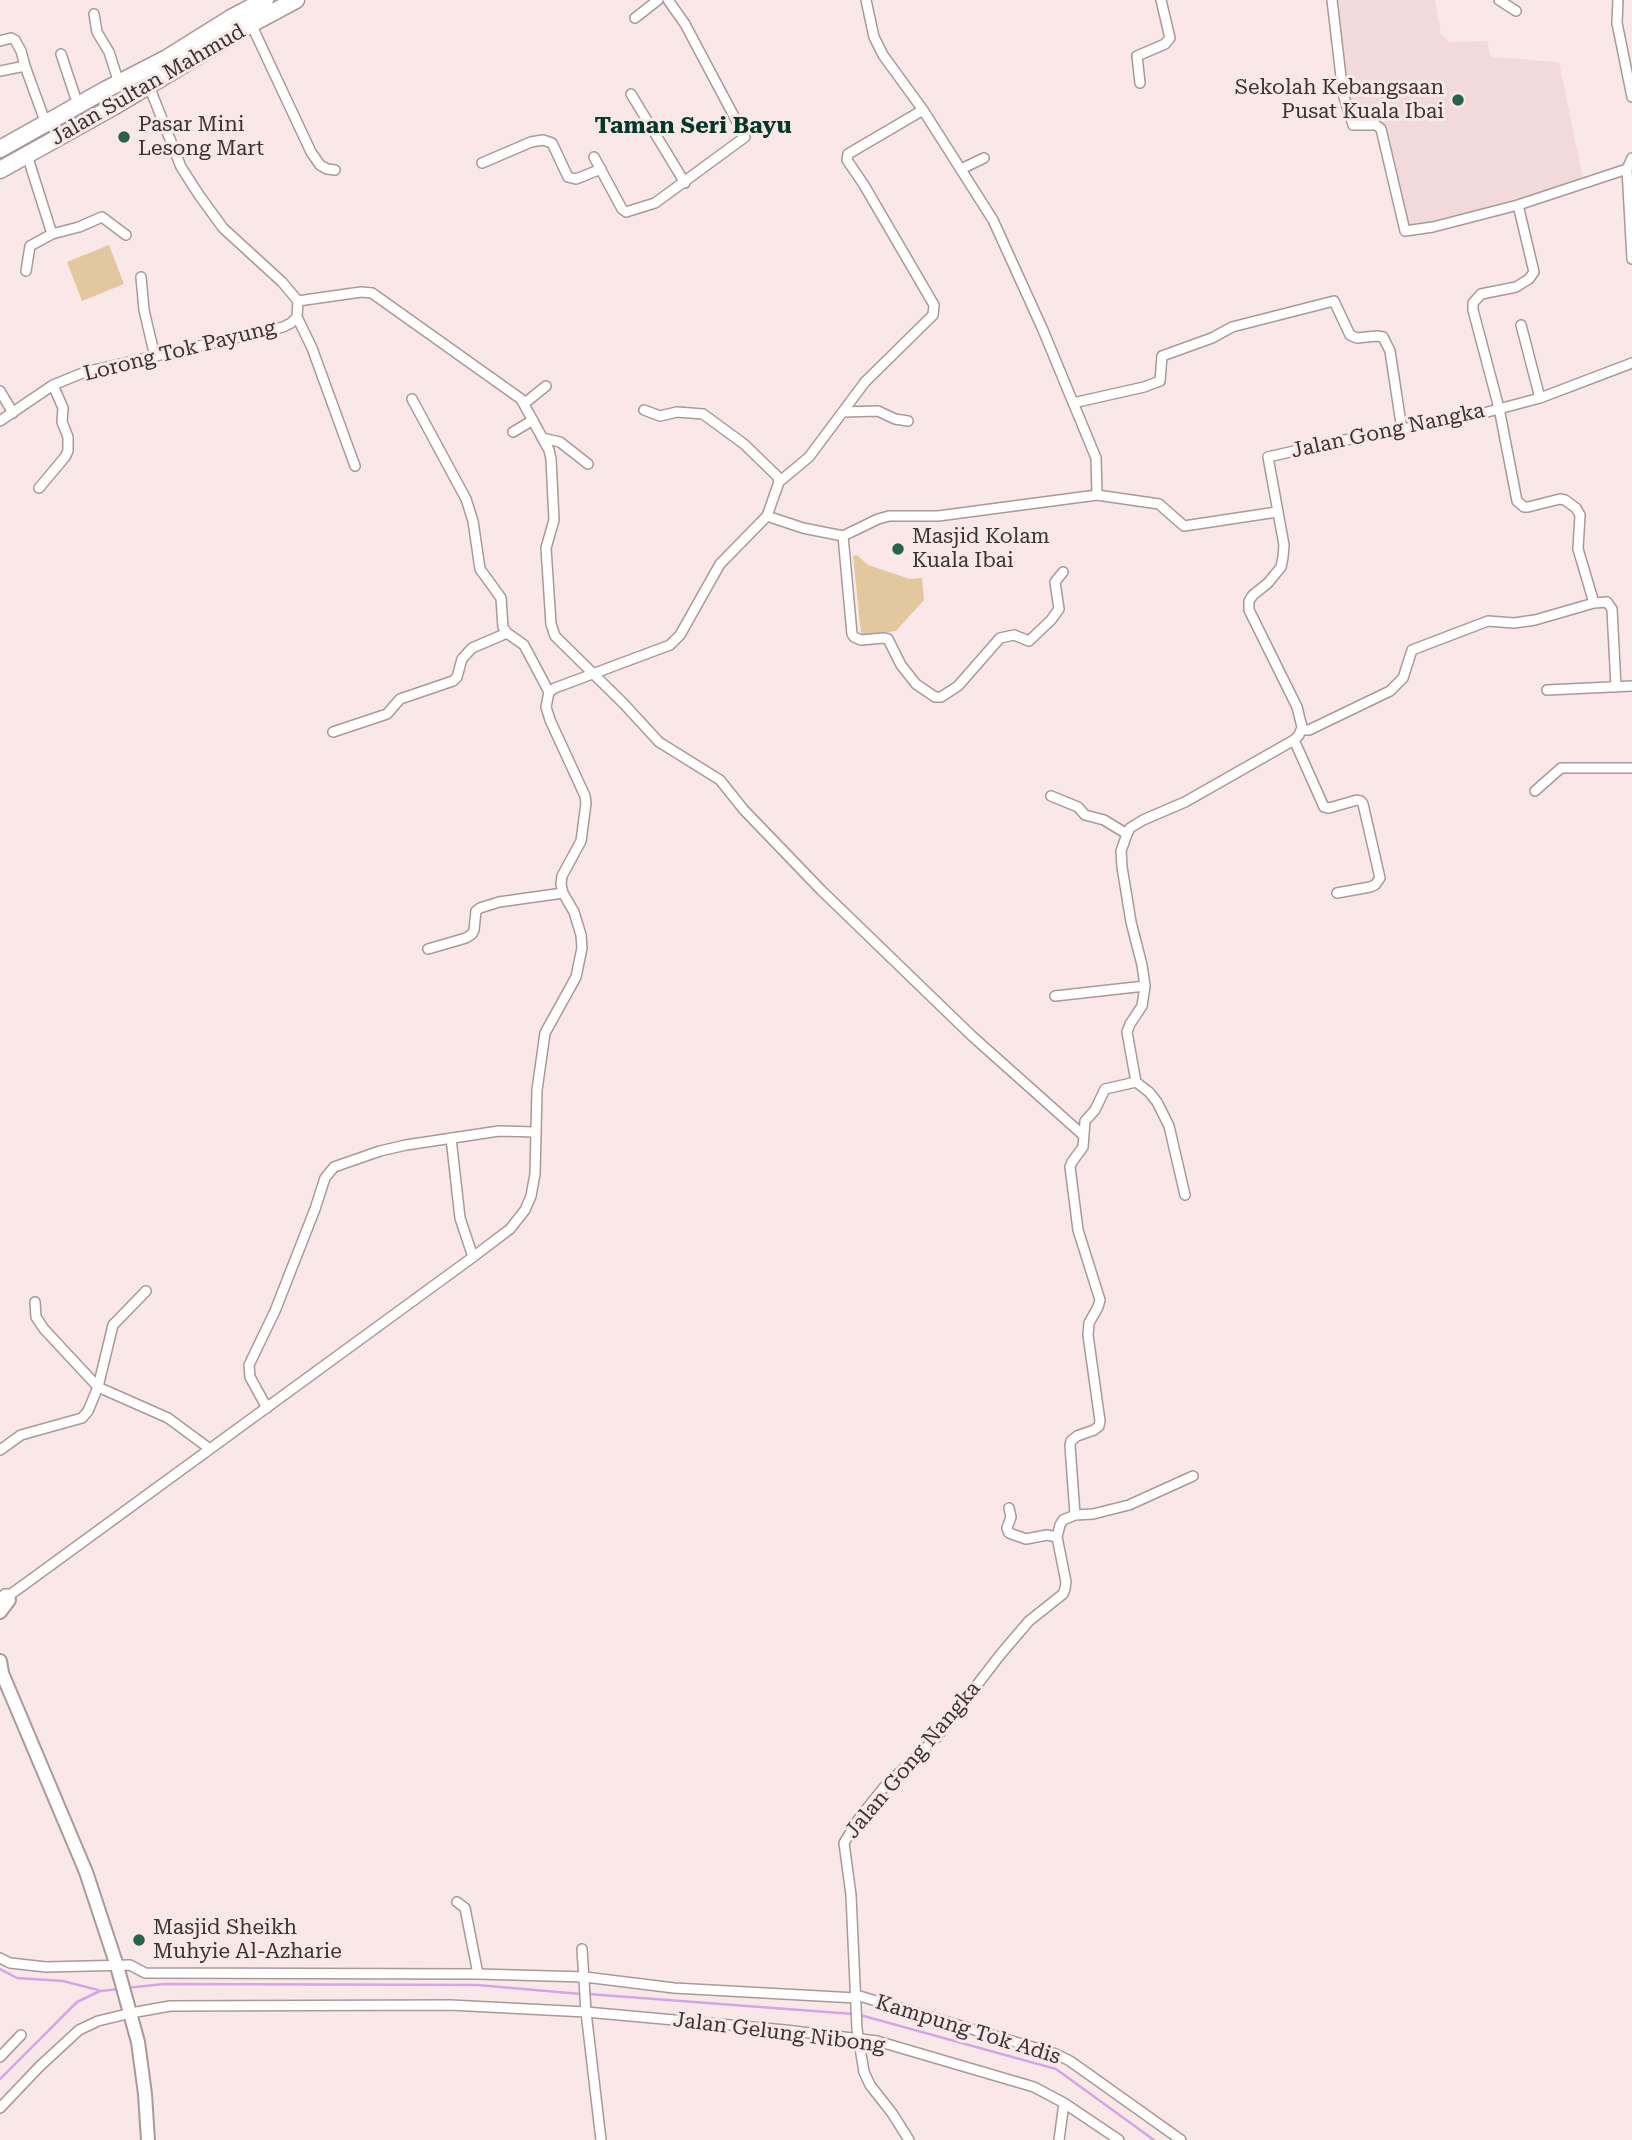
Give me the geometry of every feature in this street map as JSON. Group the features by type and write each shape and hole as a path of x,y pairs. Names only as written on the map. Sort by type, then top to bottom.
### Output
{"highway":[{"name":"Jalan Sultan Mahmud","path":"0,149 167,58 265,0"},
{"name":"Jalan Sultan Mahmud","path":"0,170 296,0"},
{"path":"112,87 113,107"}],"street":[{"path":"635,18 658,0"},
{"path":"594,157 626,212 655,203 745,137 685,24 668,0"},
{"path":"866,0 874,37 883,55 923,110 993,220 1043,330 1096,458 1097,495"},
{"path":"1140,83 1138,57 1165,44 1170,38 1161,0"},
{"path":"1332,0 1343,94 1353,125 1376,125 1381,129 1405,231 1518,205 1627,169"},
{"path":"1499,0 1516,10"},
{"path":"1618,0 1617,23 1632,97"},
{"path":"94,14 97,32 109,52 112,87"},
{"path":"251,24 312,152 320,165 335,170"},
{"path":"0,41 11,38 15,40 46,124"},
{"path":"61,54 78,105"},
{"path":"0,71 25,66"},
{"name":"Lorong Tok Payung","path":"0,421 53,385 85,372 283,327 297,317 298,301 282,282 223,228 181,167 149,86"},
{"path":"631,94 685,183"},
{"path":"549,692 675,642 720,564 767,516 779,482 809,457 865,382 933,316 934,305 847,160 848,154 923,110"},
{"path":"482,163 531,142 543,140 552,143 568,177 576,179 601,169"},
{"path":"27,155 52,234"},
{"path":"961,169 984,158"},
{"path":"1632,158 1627,169 1632,259"},
{"path":"1518,205 1534,272 1529,279 1516,287 1481,294 1473,303 1478,333 1499,408 1517,501 1528,507 1560,499 1576,509 1580,515 1578,549 1594,603"},
{"path":"26,271 30,246 52,234 102,217 126,235"},
{"path":"141,277 144,310 155,357"},
{"path":"298,301 361,292 372,293 507,388 525,404 551,459 554,516 546,548 552,628 559,640 659,743 720,780 744,810 831,900 972,1036 1083,1135"},
{"path":"1073,403 1160,381 1162,356 1212,338 1232,327 1334,301 1350,335 1357,338 1384,337 1390,351 1402,429"},
{"path":"297,317 312,348 355,466"},
{"path":"1521,325 1540,398"},
{"name":"Jalan Gong Nangka","path":"1301,730 1297,707 1249,610 1249,601 1253,595 1268,583 1281,567 1284,545 1268,457 1467,417 1540,398 1632,363"},
{"path":"39,488 68,451 68,437 62,422 63,408 53,385"},
{"path":"525,404 546,386"},
{"path":"0,391 13,413"},
{"path":"4,1600 510,1229 525,1210 534,1184 537,1090 545,1033 576,977 581,957 578,924 561,884 562,876 581,841 585,796 550,720 546,707 549,692 524,645 507,633 501,621 500,595 480,569 473,521 466,499 412,398"},
{"path":"644,410 660,416 685,412 708,417 750,449 776,474 779,482"},
{"path":"843,412 878,411 895,419 908,421"},
{"path":"513,432 533,420"},
{"path":"542,438 560,442 588,464"},
{"path":"767,516 843,537 889,516 938,516 1097,495 1159,504 1184,526 1278,512"},
{"path":"843,537 852,634 861,640 888,639 901,665 916,684 935,697 941,697 958,686 1000,638 1014,635 1029,641 1051,620 1059,609 1055,582 1063,572"},
{"path":"1185,1195 1168,1126 1157,1102 1135,1077 1127,1032 1142,1006 1145,986 1122,867 1121,851 1130,828 1185,802 1294,740 1301,730 1308,730 1390,691 1403,678 1412,650 1488,621 1514,623 1535,620 1594,603 1608,602 1612,609 1616,687"},
{"path":"333,732 387,714 400,699 453,681 457,677 462,659 471,648 507,633"},
{"path":"1547,690 1632,686"},
{"path":"1294,740 1324,807 1357,800 1363,804 1380,878 1376,885 1337,894"},
{"path":"1535,791 1561,768 1632,768"},
{"path":"1051,796 1078,807 1085,815 1104,820 1127,834"},
{"path":"428,948 466,938 474,930 476,911 480,908 499,902 563,892"},
{"path":"1055,996 1145,986"},
{"path":"1075,1515 1070,1445 1077,1436 1099,1426 1100,1421 1088,1335 1089,1323 1100,1300 1078,1230 1070,1171 1072,1162 1083,1147 1086,1121 1095,1110 1103,1091 1135,1077"},
{"path":"267,1408 250,1377 249,1365 275,1311 325,1178 334,1167 380,1150 499,1131 536,1132"},
{"path":"451,1138 460,1218 472,1257"},
{"path":"0,1450 21,1435 82,1418 88,1411 98,1387 113,1325 146,1291"},
{"path":"35,1302 36,1317 44,1329 98,1387 168,1418 210,1449"},
{"path":"1009,1508 1009,1533 1026,1539 1047,1535 1057,1537 1063,1520 1129,1504 1193,1476"},
{"name":"Jalan Gong Nangka","path":"856,1999 851,1895 844,1843 860,1817 886,1786 936,1738 1029,1621 1063,1594 1066,1582 1057,1537"},
{"path":"1,1666 86,1872 118,1969 138,2042 148,2140"},
{"path":"457,1902 466,1908 478,1975"},
{"path":"582,1949 601,2140"},
{"name":"Kampung Tok Adis","path":"0,1958 10,1963 46,1967 118,1969 130,1965 144,1973 585,1978 674,1988 856,1999 1056,2054 1181,2140"},
{"path":"856,1999 864,2072 870,2085 909,2140"},
{"name":"Jalan Gelung Nibong","path":"0,2108 79,2030 129,2007 391,2004 586,2010 785,2030 858,2034 1013,2079 1046,2092 1119,2140"},
{"path":"0,2057 22,2035"},
{"path":"1059,2140 1064,2103"}],"shaded area":[{"name":"Sekolah Kebangsaan Pusat Kuala Ibai","path":"1336,0 1435,0 1441,34 1449,42 1487,41 1491,57 1559,62 1583,179 1517,201 1408,230 1383,121 1356,124 1345,80"},
{"path":"109,245 124,284 82,301 67,262"},
{"path":"857,555 868,565 910,579 922,578 924,600 896,631 867,635 861,633 853,556"}],"waterway":[{"path":"0,1969 17,1978 63,1981 98,1990"},
{"path":"126,1988 164,1984 477,1985 581,1994"},
{"path":"0,2079 77,2002 100,1991 120,1989"},
{"path":"588,1994 853,2014"},
{"path":"860,2015 1056,2069 1154,2140"}],"place":[{"name":"Sekolah Kebangsaan Pusat Kuala Ibai","path":"1458,100"},
{"name":"Pasar Mini Lesong Mart","path":"124,137"},
{"name":"Masjid Kolam Kuala Ibai","path":"898,549"},
{"name":"Masjid Sheikh Muhyie Al-Azharie","path":"139,1940"}],"district":[{"name":"Taman Seri Bayu","path":"693,126"}]}
